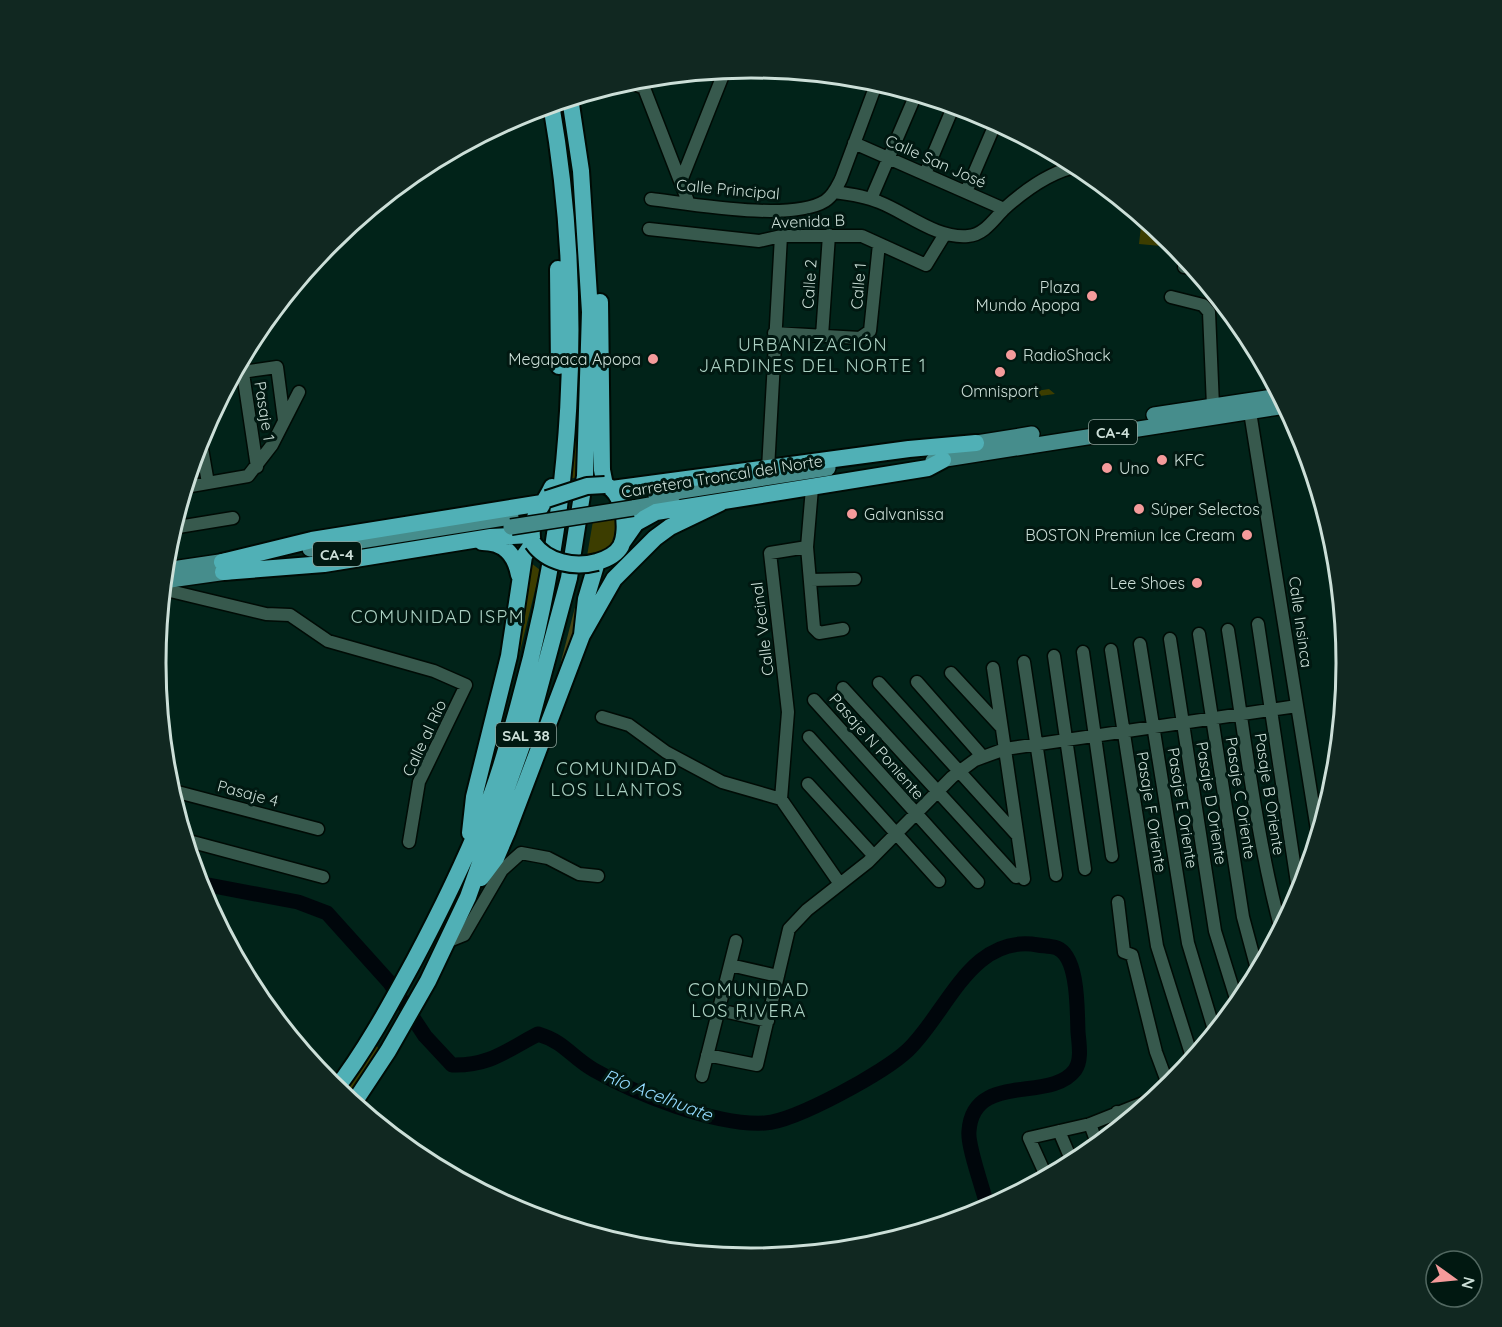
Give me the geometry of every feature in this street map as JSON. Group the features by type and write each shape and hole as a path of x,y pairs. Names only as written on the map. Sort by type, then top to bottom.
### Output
{"highway":[{"name":"SAL 38","path":"357,1097 388,1051 428,981 468,897 530,723 569,578 585,476 590,312 581,171 571,106"},
{"name":"SAL 38","path":"341,1082 369,1040 441,911 484,814 501,765 530,663 547,584 563,483 569,404 570,307 560,163 552,113"},
{"path":"468,849 474,797 503,685 524,556 532,539 534,518 554,481 557,454 560,163"},
{"path":"581,171 599,292 602,346 601,444 608,487 623,515 622,544"},
{"path":"222,567 312,540 545,501 587,486 608,487 768,469 909,449 976,443"},
{"path":"532,539 541,553 561,562 597,562 612,556 633,526 648,515 928,468 943,460"},
{"path":"468,897 496,858 582,635 614,579 637,553 670,527 720,503"},
{"path":"222,567 324,564 491,537 532,539"},
{"path":"457,543 489,542 504,547 516,562 520,581"},
{"path":"582,635 586,599 597,562"}],"main road":[{"name":"Carretera Troncal del Norte","path":"633,503 976,443 1272,397"},
{"name":"Carretera Troncal del Norte","path":"172,579 222,567 633,503 943,460 1277,407"},
{"name":"Carretera Troncal del Norte","path":"174,570 222,567"}],"street":[{"path":"681,182 722,79"},
{"path":"648,87 690,204"},
{"path":"874,91 834,192 871,199 945,234 971,236 981,232 1004,209 1044,179 1065,170"},
{"path":"871,199 913,101"},
{"path":"925,174 950,113"},
{"path":"966,192 992,130"},
{"name":"Calle San José","path":"854,142 1004,209"},
{"name":"Calle Principal","path":"651,199 776,213 824,202 834,192"},
{"name":"Avenida B","path":"649,229 759,241 781,236 862,237 926,266 945,234"},
{"name":"Calle 2","path":"822,336 829,235"},
{"path":"768,469 781,236"},
{"name":"Calle 1","path":"822,336 860,338 870,331 879,244"},
{"path":"1171,297 1203,305 1209,312 1213,406"},
{"path":"774,333 822,336"},
{"path":"247,366 277,367 285,421"},
{"name":"Pasaje 1","path":"242,374 257,466"},
{"path":"194,486 248,476 257,466 285,421 299,392"},
{"name":"Calle Insinca","path":"1250,412 1271,530 1296,706 1315,820"},
{"path":"203,457 208,483"},
{"path":"812,488 807,547 814,628 819,633 843,629"},
{"path":"182,526 233,518"},
{"name":"Calle Vecinal","path":"781,799 788,712 770,553 807,547"},
{"path":"810,580 855,579"},
{"name":"Calle al Río","path":"171,591 266,614 290,615 328,641 434,671 466,685 419,782 409,842"},
{"path":"1258,624 1296,878"},
{"name":"Pasaje B Oriente","path":"1228,630 1267,879 1278,918"},
{"name":"Pasaje C Oriente","path":"1199,634 1243,917 1255,961"},
{"name":"Pasaje D Oriente","path":"1170,639 1215,931 1235,994"},
{"name":"Pasaje E Oriente","path":"1140,644 1188,943 1212,1024"},
{"name":"Pasaje F Oriente","path":"1111,650 1157,946 1190,1051"},
{"path":"1083,652 1112,856"},
{"path":"1054,656 1085,869"},
{"path":"1024,662 1056,874"},
{"path":"843,688 937,793 1020,878 1018,836 993,668"},
{"path":"951,672 1002,728"},
{"path":"917,682 983,757"},
{"path":"879,683 1018,836"},
{"name":"Pasaje N Poniente","path":"814,700 978,882"},
{"path":"707,1055 757,1065 789,929 807,910 874,856 960,772 983,757 1005,749 1296,706"},
{"path":"602,717 629,725 666,752 722,782 781,799 840,884"},
{"path":"809,737 939,881"},
{"path":"808,784 874,856"},
{"name":"Pasaje 4","path":"180,793 318,829"},
{"path":"194,842 323,877"},
{"path":"449,941 464,935 502,870 521,853 548,858 579,874 598,876"},
{"path":"1118,903 1124,952 1132,955 1156,1052 1165,1078"},
{"path":"702,1076 736,941"},
{"path":"730,965 778,976"},
{"path":"719,1010 768,1021"},
{"path":"1044,1171 1029,1138 1090,1124 1133,1108"},
{"path":"1117,1112 1119,1118"},
{"path":"1090,1124 1095,1137"},
{"path":"1059,1131 1069,1155"}],"shaded area":[{"path":"564,109 574,179 583,317 578,477 565,480 568,445 554,112"},
{"path":"1141,227 1162,246 1139,244"},
{"path":"1049,389 1055,394 1017,399 1016,394"},
{"path":"621,516 613,544 603,551 587,556 593,521"},
{"path":"526,559 540,570 511,688 492,753"},
{"path":"583,576 589,578 571,652 545,724"},
{"path":"374,1043 382,1052 353,1093 345,1085"}],"waterway":[{"name":"Río Acelhuate","path":"209,885 298,902 327,913 390,983 425,1036 452,1065 488,1060 538,1034 562,1045 594,1070 632,1089 700,1114 745,1123 765,1123 797,1114 840,1094 897,1059 922,1034 963,979 978,963 995,951 1015,945 1057,948 1064,953 1073,973 1077,999 1079,1062 1075,1070 1064,1080 998,1094 984,1101 974,1113 969,1138 985,1200"}],"place":[{"name":"Plaza Mundo Apopa","path":"1092,296"},
{"name":"RadioShack","path":"1011,355"},
{"name":"Megapaca Apopa","path":"653,359"},
{"name":"Omnisport","path":"1000,372"},
{"name":"KFC","path":"1162,460"},
{"name":"Uno","path":"1107,468"},
{"name":"Súper Selectos","path":"1139,509"},
{"name":"Galvanissa","path":"852,514"},
{"name":"BOSTON Premiun Ice Cream","path":"1247,535"},
{"name":"Lee Shoes","path":"1197,583"}],"district":[{"name":"URBANIZACIÓN JARDINES DEL NORTE 1","path":"813,354"},
{"name":"COMUNIDAD ISPM","path":"438,616"},
{"name":"COMUNIDAD LOS LLANTOS","path":"617,778"},
{"name":"COMUNIDAD LOS RIVERA","path":"749,999"}]}
